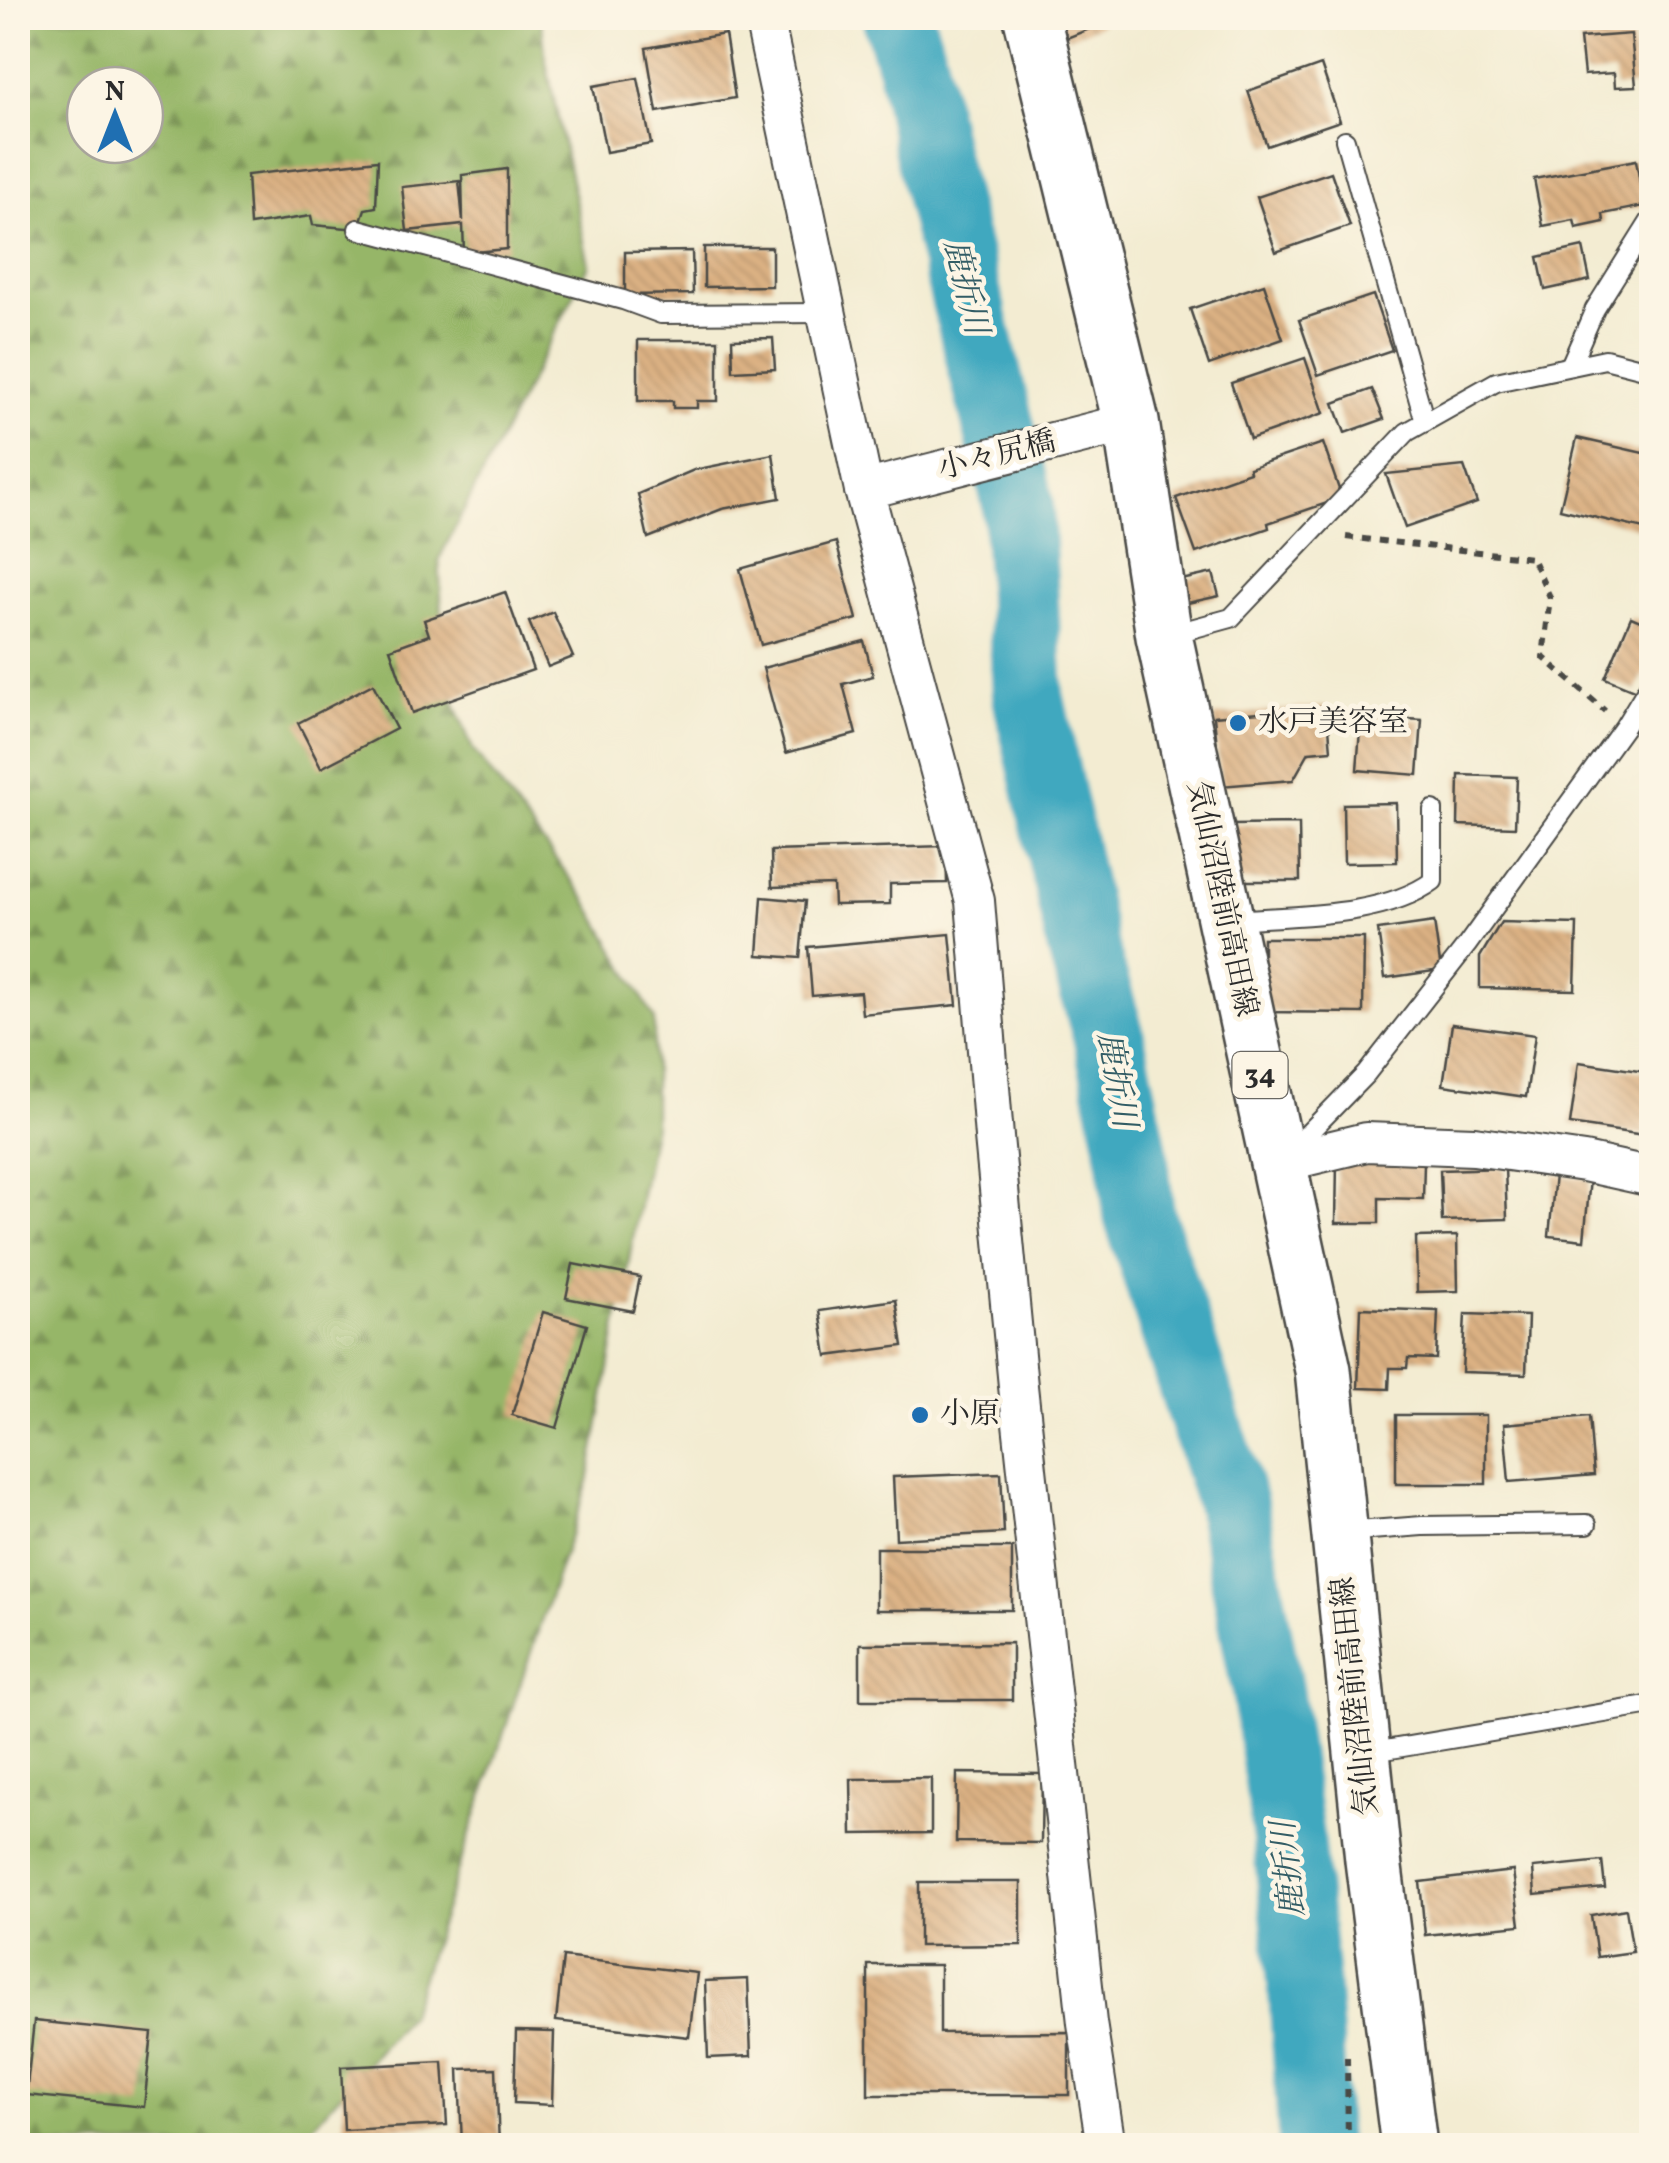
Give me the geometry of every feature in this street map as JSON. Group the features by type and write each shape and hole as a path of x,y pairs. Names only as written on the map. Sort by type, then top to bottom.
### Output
{"main road":[{"name":"気仙沼陸前高田線","path":"1032,18 1130,422 1164,636 1323,1370 1362,1754 1408,2146"}],"street":[{"path":"764,18 864,490 975,900 1020,1406 1087,2023 1106,2146"},
{"name":"小々尻橋","path":"864,490 1130,422"},
{"path":"1279,1163 1366,1142 1456,1145 1584,1162 1652,1177"}],"lane":[{"path":"1345,140 1425,422"},
{"path":"1570,366 1596,310 1652,218"},
{"path":"358,229 623,300 661,314 826,313"},
{"path":"1164,636 1230,618 1407,432 1496,382 1605,359 1652,372"},
{"path":"1279,1163 1366,1074 1466,946 1624,727 1652,681"},
{"path":"1226,920 1360,910 1416,894 1433,882 1433,810"},
{"path":"1339,1532 1422,1526 1587,1524"},
{"path":"1362,1754 1652,1705"}],"path":[{"path":"1310,533 1532,558 1550,597 1543,657 1624,727"}],"green space":[{"path":"18,18 541,18 546,62 589,265 439,559 445,679 473,750 585,898 654,1018 654,1124 588,1482 409,2015 296,2145 18,2145"}],"building":[{"path":"1059,18 1100,18 1102,24 1067,38"},
{"path":"725,34 735,98 657,112 646,48"},
{"path":"1631,34 1636,86 1615,87 1614,73 1584,75 1580,38"},
{"path":"1321,65 1340,121 1267,146 1248,91"},
{"path":"638,78 651,144 606,152 593,86"},
{"path":"378,160 376,207 365,209 358,229 313,225 311,216 250,225 247,175"},
{"path":"1636,160 1644,206 1603,214 1604,222 1576,228 1574,220 1543,226 1534,179"},
{"path":"507,169 507,249 464,253 463,225 407,231 402,187 459,181 463,221 462,175"},
{"path":"1331,172 1350,226 1276,252 1257,197"},
{"path":"704,247 772,247 772,286 704,287"},
{"path":"1583,247 1590,280 1545,290 1538,257"},
{"path":"692,251 693,294 625,295 625,252"},
{"path":"1264,284 1283,339 1209,365 1190,309"},
{"path":"1373,295 1392,350 1318,375 1299,320"},
{"path":"773,338 775,369 733,371 732,339"},
{"path":"638,340 718,340 718,401 697,401 697,408 673,408 673,401 638,401"},
{"path":"1305,358 1324,413 1250,439 1231,383"},
{"path":"1372,389 1384,419 1345,433 1334,403"},
{"path":"1577,438 1652,455 1652,531 1560,509"},
{"path":"1323,443 1342,498 1196,553 1176,498"},
{"path":"773,454 780,498 722,509 648,538 638,494 694,470"},
{"path":"1464,466 1477,503 1405,528 1386,474"},
{"path":"836,542 857,619 761,645 740,569"},
{"path":"1213,573 1219,596 1183,604 1177,581"},
{"path":"505,592 533,670 412,713 390,649 429,635 424,620"},
{"path":"553,612 573,657 548,667 529,622"},
{"path":"1631,617 1652,626 1652,657 1636,691 1605,678"},
{"path":"864,641 873,676 843,684 856,734 786,753 763,668"},
{"path":"373,684 396,729 321,768 298,723"},
{"path":"1327,706 1331,750 1309,752 1293,780 1221,786 1214,716"},
{"path":"1361,716 1422,720 1418,775 1357,770"},
{"path":"1459,775 1517,777 1515,827 1458,825"},
{"path":"1396,803 1397,862 1344,863 1343,804"},
{"path":"1299,824 1300,881 1233,881 1233,825"},
{"path":"946,846 947,883 890,884 890,904 834,905 833,885 772,887 771,851"},
{"path":"762,897 805,901 800,958 758,955"},
{"path":"1434,922 1441,970 1385,978 1378,930"},
{"path":"1501,922 1577,924 1575,990 1480,988 1480,957"},
{"path":"950,934 957,1005 862,1014 860,992 812,996 808,947"},
{"path":"1263,938 1364,938 1363,1013 1263,1012"},
{"path":"1452,1024 1535,1035 1526,1097 1443,1085"},
{"path":"1579,1062 1652,1073 1644,1135 1570,1124"},
{"path":"1337,1161 1424,1163 1423,1199 1379,1198 1379,1223 1336,1223"},
{"path":"1505,1168 1507,1219 1442,1221 1440,1170"},
{"path":"1555,1175 1590,1179 1584,1240 1549,1236"},
{"path":"1457,1236 1458,1291 1417,1292 1416,1237"},
{"path":"573,1264 640,1277 633,1311 566,1298"},
{"path":"896,1300 903,1346 827,1356 820,1311"},
{"path":"1361,1308 1438,1311 1436,1359 1408,1358 1407,1368 1390,1368 1389,1389 1358,1388"},
{"path":"543,1312 587,1325 557,1428 512,1415"},
{"path":"1465,1314 1528,1316 1526,1374 1462,1372"},
{"path":"1396,1415 1486,1415 1486,1484 1396,1484"},
{"path":"1589,1416 1594,1475 1509,1482 1504,1424"},
{"path":"1001,1473 1004,1533 896,1539 893,1477"},
{"path":"876,1548 1012,1548 1012,1610 876,1610"},
{"path":"1012,1643 1012,1700 860,1700 860,1644"},
{"path":"957,1773 1042,1774 1041,1843 956,1842"},
{"path":"931,1778 931,1833 852,1834 851,1779"},
{"path":"1602,1861 1605,1888 1535,1895 1533,1868"},
{"path":"1513,1871 1520,1925 1425,1935 1420,1882"},
{"path":"919,1882 1021,1882 1021,1945 919,1946"},
{"path":"1626,1909 1633,1952 1597,1957 1591,1915"},
{"path":"563,1957 697,1973 689,2037 556,2021"},
{"path":"868,1965 940,1965 940,2033 1069,2032 1069,2095 868,2095"},
{"path":"748,1979 751,2056 708,2058 705,1981"},
{"path":"34,2021 152,2033 144,2107 26,2095"},
{"path":"516,2031 554,2032 552,2105 514,2103"},
{"path":"443,2062 447,2125 344,2130 341,2067"},
{"path":"496,2068 499,2146 462,2146 459,2069"}],"waterway":[{"name":"鹿折川","path":"898,18 1018,504 1028,696 1083,948 1108,1034 1132,1152 1139,1215 1232,1504 1268,1695 1288,1837 1304,1990 1314,2146"}],"place":[{"name":"水戸美容室","path":"1238,723"},
{"name":"小原","path":"920,1415"}]}
